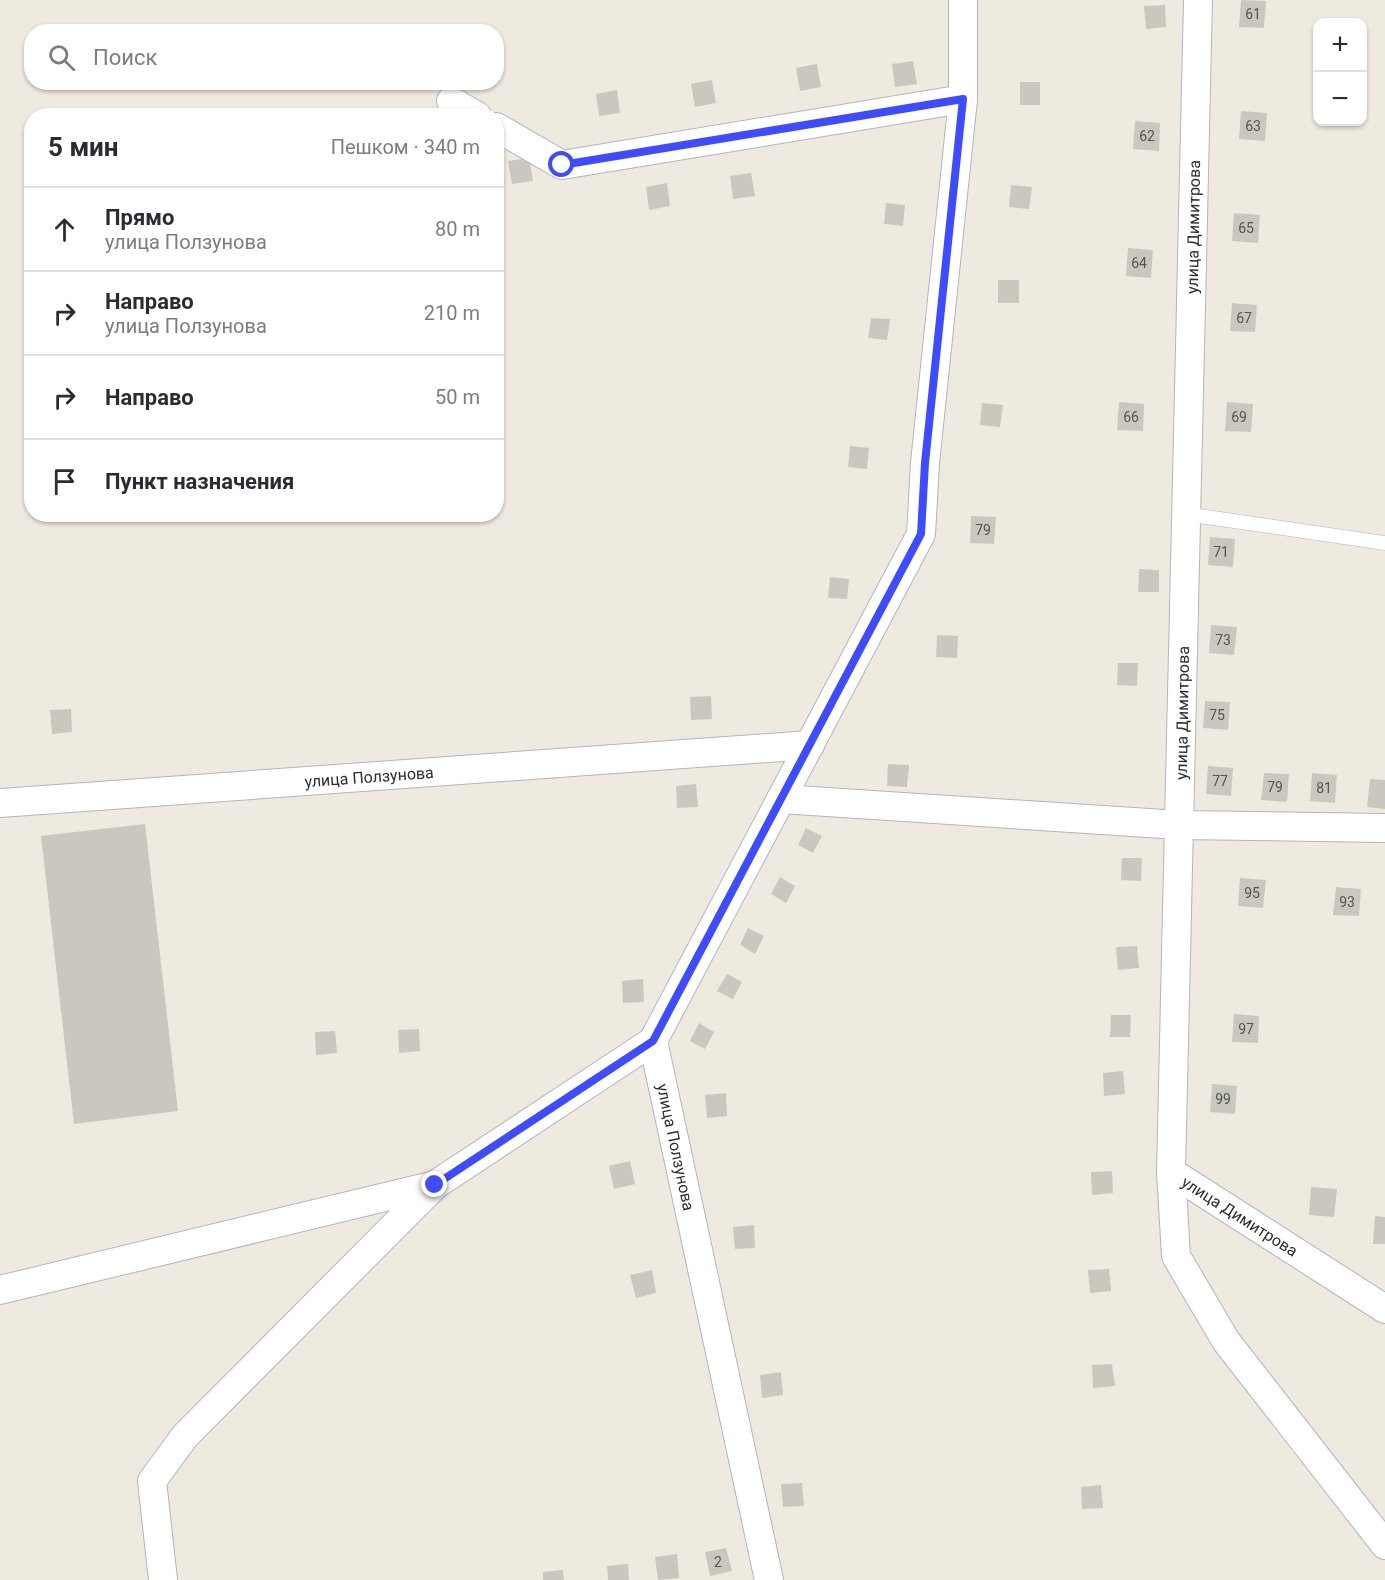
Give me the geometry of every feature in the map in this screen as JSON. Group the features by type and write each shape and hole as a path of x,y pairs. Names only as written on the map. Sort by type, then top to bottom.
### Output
{"street":[{"path":"163,1580 152,1481 185,1436 435,1185 653,1041 921,534 925,463 963,99 963,0"},
{"name":"улица Димитрова","path":"1198,0 1171,1172 1385,1309"},
{"path":"504,132 562,165 963,99"},
{"path":"451,101 463,108"},
{"name":"улица Ползунова","path":"0,803 810,745"},
{"path":"782,799 1179,825 1385,828"},
{"name":"улица Ползунова","path":"653,1041 769,1580"},
{"path":"1171,1172 1176,1256 1226,1341 1385,1545"},
{"path":"0,1290 435,1185"}],"lane":[{"path":"1186,514 1385,543"}],"building":[{"path":"1241,0 1266,1 1264,28 1239,27"},
{"path":"1165,5 1166,27 1146,29 1144,6"},
{"path":"913,61 917,84 895,87 892,64"},
{"path":"817,64 821,87 800,91 796,68"},
{"path":"712,80 716,103 695,107 691,84"},
{"path":"1020,82 1040,82 1040,105 1020,105"},
{"path":"617,90 620,113 599,116 596,94"},
{"path":"1241,111 1267,113 1265,141 1239,139"},
{"path":"1135,121 1160,123 1159,151 1133,149"},
{"path":"529,158 533,181 512,184 508,161"},
{"path":"751,173 755,196 733,199 730,176"},
{"path":"667,183 670,206 649,210 646,187"},
{"path":"1011,185 1032,187 1029,209 1009,207"},
{"path":"886,203 905,205 903,226 884,224"},
{"path":"1234,213 1260,215 1258,243 1232,241"},
{"path":"1128,248 1153,250 1151,278 1126,276"},
{"path":"998,280 1019,280 1019,303 998,303"},
{"path":"1232,303 1257,305 1255,332 1230,331"},
{"path":"871,318 890,319 887,340 868,338"},
{"path":"1119,402 1144,404 1143,431 1117,430"},
{"path":"1227,402 1253,404 1251,432 1225,431"},
{"path":"982,403 1003,405 1000,427 980,425"},
{"path":"850,446 869,448 867,469 848,467"},
{"path":"971,516 996,517 994,544 970,543"},
{"path":"1210,537 1235,539 1233,567 1208,565"},
{"path":"1139,569 1159,570 1159,592 1138,592"},
{"path":"830,577 849,579 847,599 828,598"},
{"path":"1211,625 1237,627 1234,655 1209,653"},
{"path":"937,635 958,636 957,658 936,657"},
{"path":"1118,663 1138,663 1137,686 1117,685"},
{"path":"711,696 712,719 691,720 690,697"},
{"path":"1205,701 1230,702 1228,730 1203,728"},
{"path":"71,709 72,732 52,734 50,710"},
{"path":"888,764 909,765 907,787 887,786"},
{"path":"1208,766 1233,768 1231,796 1206,794"},
{"path":"1264,773 1289,774 1287,802 1261,800"},
{"path":"1312,773 1337,775 1335,803 1310,801"},
{"path":"1370,779 1385,780 1385,809 1367,807"},
{"path":"696,784 698,807 677,808 676,786"},
{"path":"145,824 178,1111 74,1124 41,836"},
{"path":"806,828 822,836 813,853 798,845"},
{"path":"1122,858 1142,858 1141,881 1121,880"},
{"path":"780,877 795,886 786,903 771,894"},
{"path":"1240,878 1266,880 1263,908 1238,906"},
{"path":"1336,887 1361,889 1359,916 1333,915"},
{"path":"748,928 764,936 755,954 740,945"},
{"path":"1137,946 1139,968 1118,970 1116,947"},
{"path":"727,974 742,982 733,999 717,991"},
{"path":"643,979 644,1002 623,1003 622,981"},
{"path":"1234,1014 1259,1016 1258,1043 1232,1042"},
{"path":"1111,1015 1131,1015 1130,1037 1110,1037"},
{"path":"699,1023 714,1032 705,1049 690,1041"},
{"path":"419,1029 420,1051 399,1053 398,1030"},
{"path":"335,1031 337,1053 316,1055 315,1032"},
{"path":"1123,1071 1125,1094 1104,1096 1103,1073"},
{"path":"1212,1084 1237,1086 1235,1114 1210,1112"},
{"path":"726,1093 727,1116 707,1118 705,1095"},
{"path":"630,1161 635,1184 614,1189 609,1166"},
{"path":"1112,1171 1113,1193 1092,1195 1091,1172"},
{"path":"1311,1187 1337,1189 1334,1217 1309,1215"},
{"path":"1375,1216 1385,1217 1385,1244 1373,1244"},
{"path":"754,1225 755,1248 735,1249 733,1227"},
{"path":"1109,1269 1111,1291 1090,1293 1088,1270"},
{"path":"652,1270 656,1293 636,1298 630,1275"},
{"path":"1112,1364 1115,1386 1093,1388 1092,1365"},
{"path":"781,1372 783,1395 762,1398 760,1375"},
{"path":"802,1483 804,1506 783,1507 781,1484"},
{"path":"1101,1485 1103,1508 1082,1509 1081,1487"},
{"path":"726,1548 732,1571 710,1576 705,1552"},
{"path":"677,1554 679,1578 658,1580 655,1557"},
{"path":"628,1564 629,1580 608,1580 607,1566"},
{"path":"563,1570 564,1580 543,1580 543,1572"}],"route":[{"path":"435,1185 653,1041 921,534 925,463 963,99 562,165"}]}
